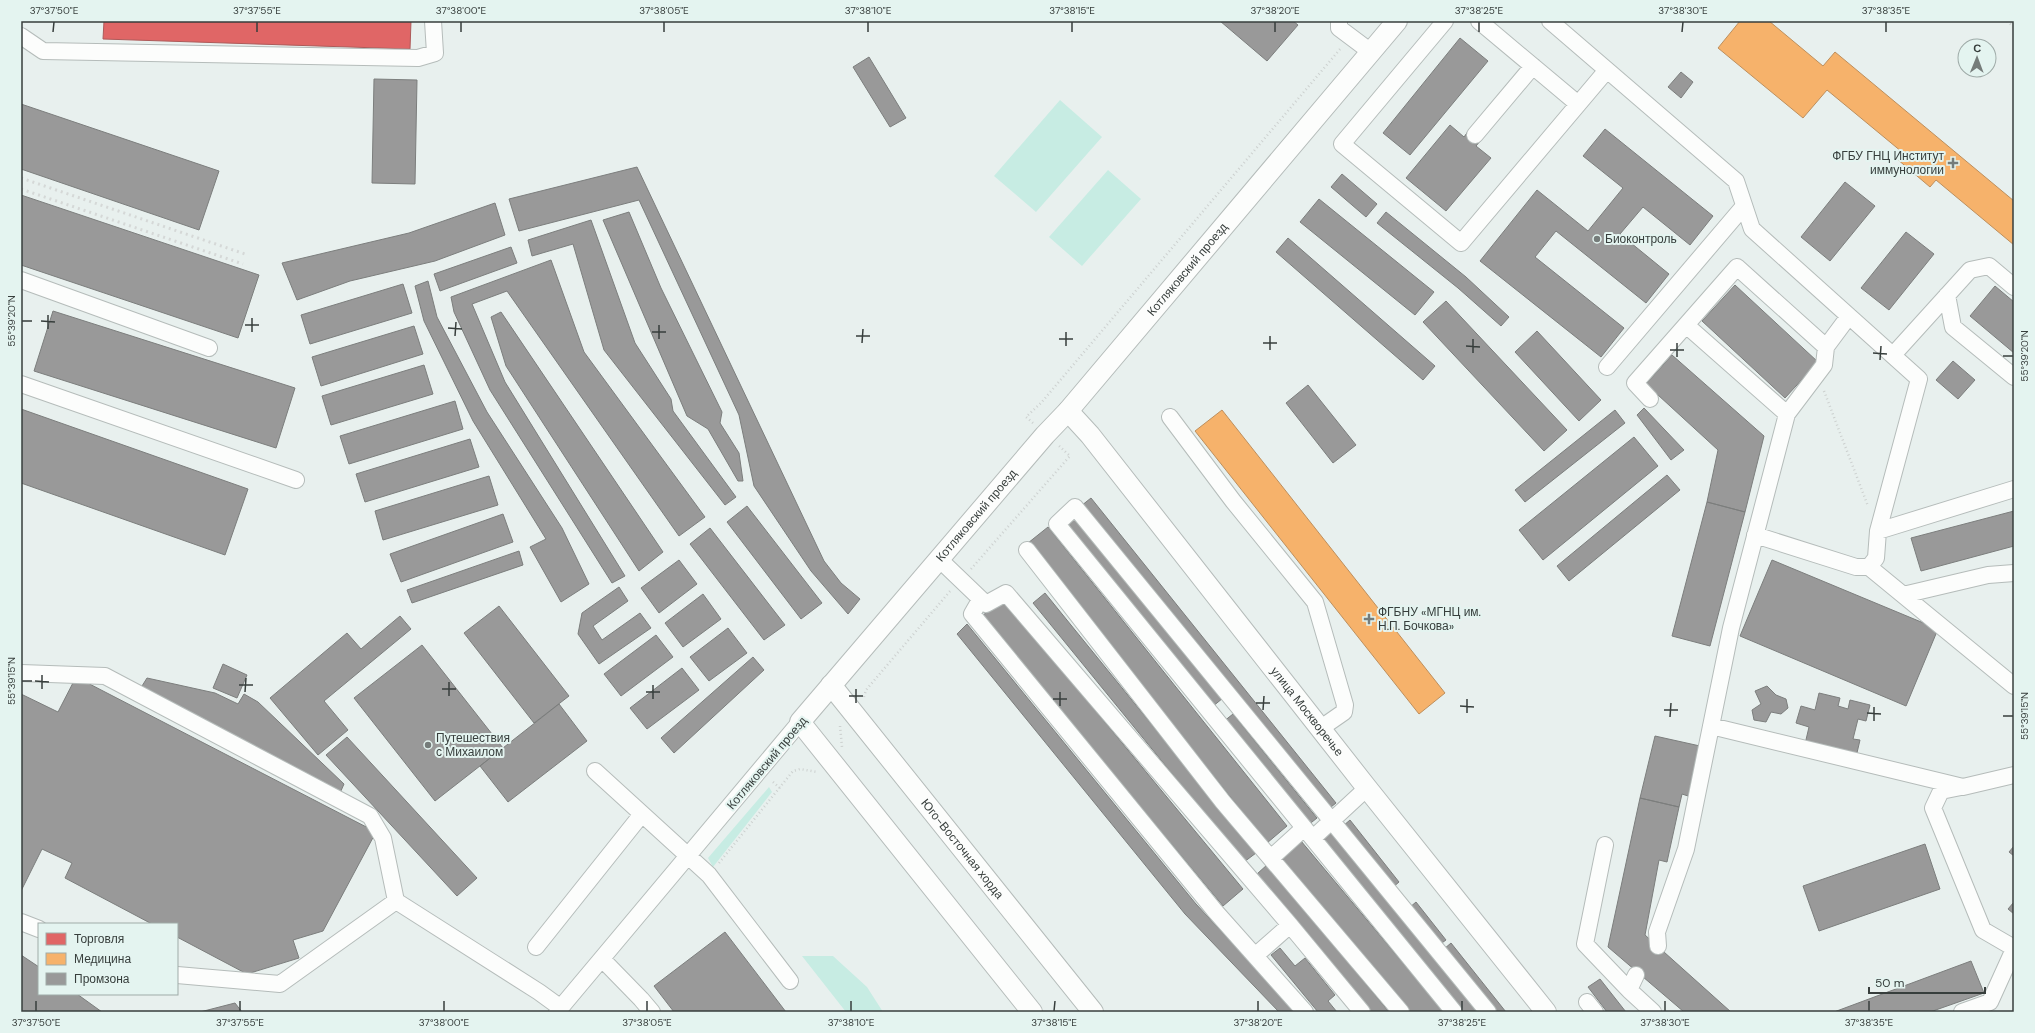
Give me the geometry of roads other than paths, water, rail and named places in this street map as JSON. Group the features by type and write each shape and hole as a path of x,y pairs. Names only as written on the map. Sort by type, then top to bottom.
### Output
{"main road":[{"name":"Котляковский проезд","path":"800,722 1045,435 1068,411 1397,21"},
{"name":"улица Москворечье","path":"1068,411 1099,447 1367,788 1546,1012"},
{"name":"Юго-Восточная хорда","path":"831,685 1093,1012"},
{"path":"800,722 1032,1012"}],"street":[{"path":"21,36 43,51 418,58 435,53 434,21"},
{"path":"1339,21 1339,28 1371,52"},
{"path":"1445,21 1342,144 1461,243 1607,70"},
{"path":"1479,21 1578,104"},
{"path":"1550,21 1736,181 1752,229 1919,379 1878,531 1876,558 1869,567"},
{"path":"1475,135 1533,66"},
{"path":"1606,367 1744,206"},
{"path":"1893,355 1970,270 1989,266 2014,287"},
{"path":"1650,399 1635,383 1737,267 1826,347"},
{"path":"21,280 210,348"},
{"path":"1948,295 1953,327 2014,377"},
{"path":"1658,946 1657,932 1686,849 1731,628 1787,414 1824,365 1826,347 1849,316"},
{"path":"1686,325 1787,414"},
{"path":"21,384 296,480"},
{"path":"1170,417 1233,501 1315,602 1345,705 1344,712 1321,728"},
{"path":"1878,531 2014,489"},
{"path":"1454,1012 1057,524 1074,507 1488,1012"},
{"path":"1755,535 1856,567 1869,567 2014,686"},
{"path":"1027,550 1223,802 1401,1012"},
{"path":"940,559 980,600 986,604 1006,593 1362,1012"},
{"path":"1903,595 1988,575 2014,573"},
{"path":"980,600 972,614 1215,911 1256,955 1305,1012"},
{"path":"21,673 104,676 370,816 383,838 396,900 539,992 559,1010"},
{"name":"Котляковский проезд","path":"559,1010 800,722"},
{"path":"1711,726 1963,787"},
{"path":"595,771 709,875 790,981"},
{"path":"1962,1012 1990,1002 2014,948 1984,930 1932,808 1941,791 2014,775"},
{"path":"1271,858 1331,820 1367,788"},
{"path":"536,947 642,814"},
{"path":"1605,845 1585,944 1629,990 1653,1012"},
{"path":"178,975 280,984 396,900"},
{"path":"21,922 38,929"},
{"path":"1256,955 1290,926"},
{"path":"602,959 642,999 652,1012"},
{"path":"1629,990 1636,975"}],"railway":[{"path":"21,178 245,254"},
{"path":"21,189 243,264"}],"place":[{"name":"ФГБУ ГНЦ Институт иммунологии","path":"1953,163"},
{"name":"Биоконтроль","path":"1597,239"},
{"name":"ФГБНУ «МГНЦ им. Н.П. Бочкова»","path":"1369,619"},
{"name":"Путешествия с Михаилом","path":"428,745"}]}
